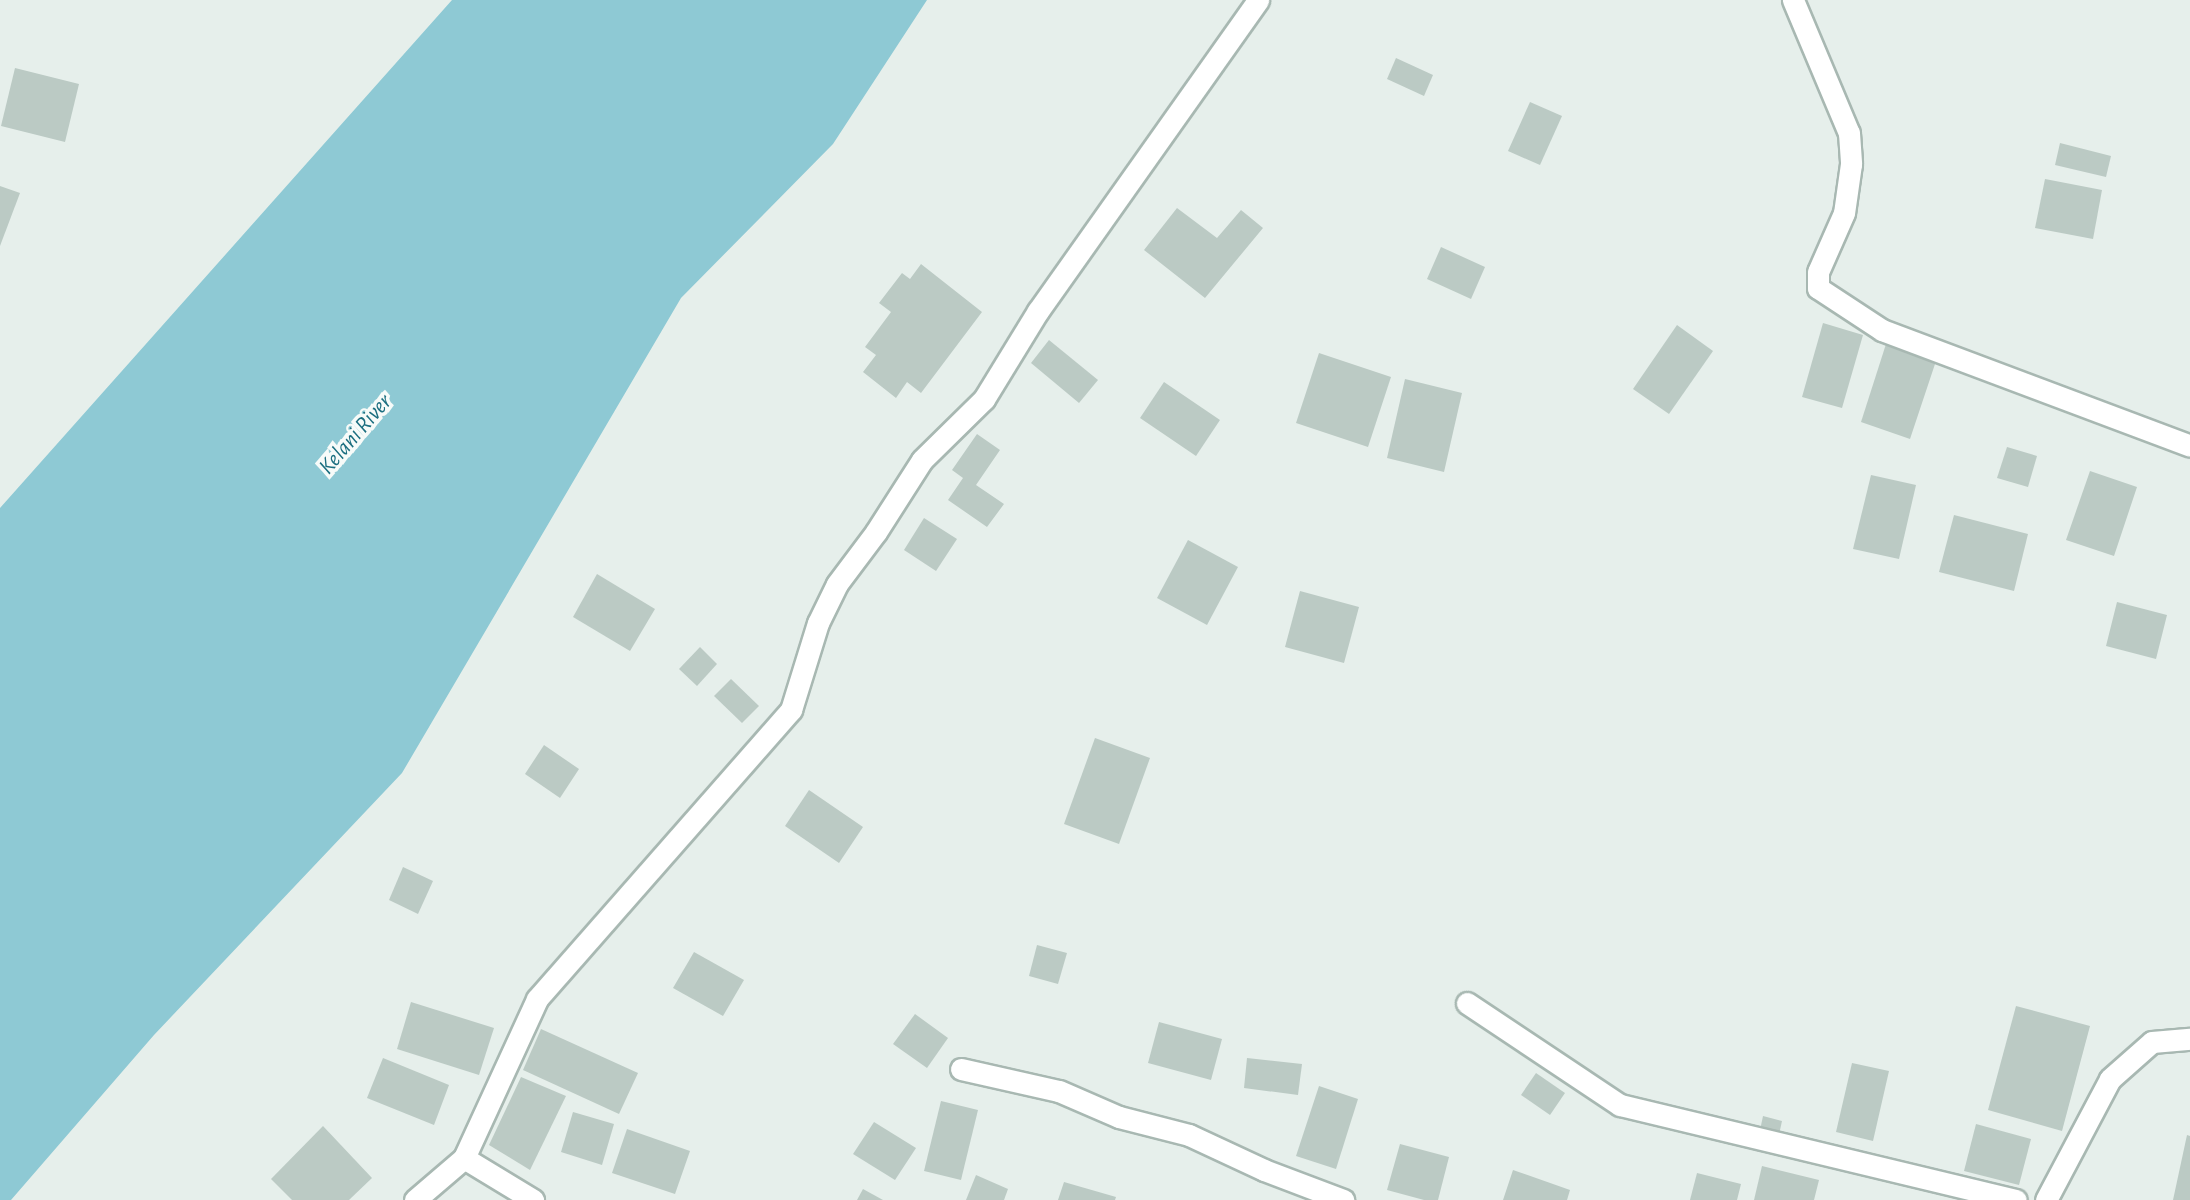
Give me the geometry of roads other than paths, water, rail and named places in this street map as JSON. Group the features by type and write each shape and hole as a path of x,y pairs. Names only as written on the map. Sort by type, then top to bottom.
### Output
{"street":[{"path":"415,1200 464,1158 537,999 791,710 818,623 837,584 876,532 922,460 984,399 1038,311 1258,0"},
{"path":"1793,0 1849,133 1851,164 1844,213 1818,272 1818,288 1882,330 2190,446"},
{"path":"1467,1003 1620,1105 2016,1200"},
{"path":"2046,1200 2110,1079 2152,1042 2190,1039"},
{"path":"961,1069 1059,1091 1119,1117 1189,1135 1264,1170 1343,1200"},
{"path":"464,1158 533,1200"}],"water":[{"name":"Kelani River","path":"452,0 927,0 833,144 681,298 402,773 154,1035 11,1200 0,1200 0,508"}]}
